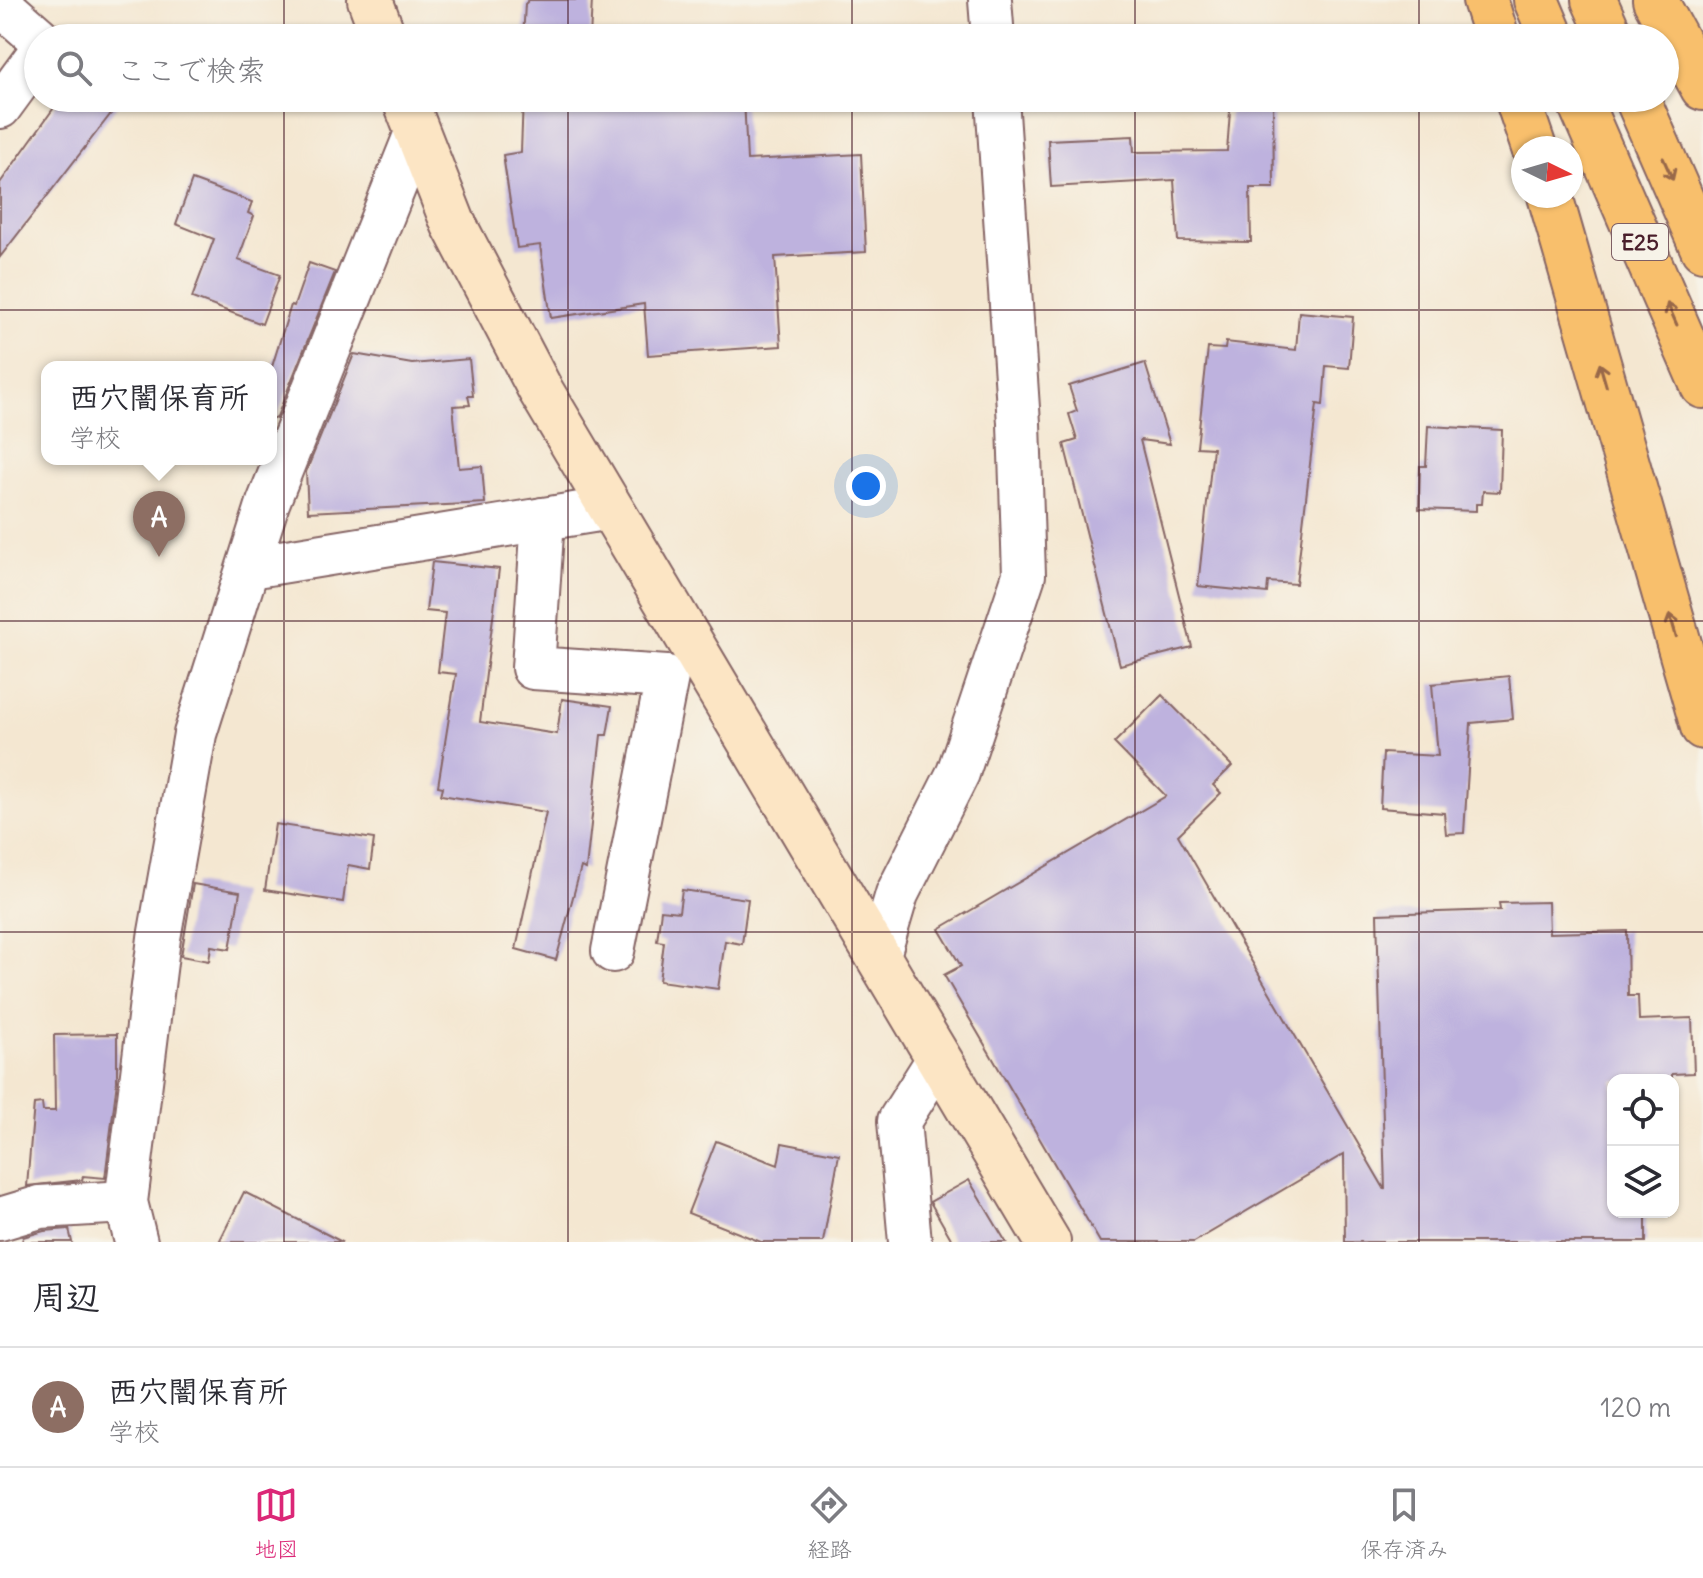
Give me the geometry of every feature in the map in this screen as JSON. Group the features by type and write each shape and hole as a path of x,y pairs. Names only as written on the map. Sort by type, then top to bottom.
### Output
{"highway":[{"path":"1485,0 1493,24"},
{"path":"1536,0 1546,24"},
{"path":"1594,0 1605,24"},
{"path":"1655,0 1668,24"},
{"path":"1679,44 1703,88"},
{"path":"1522,112 1530,136"},
{"name":"E25","path":"1584,112 1703,386"},
{"name":"E25","path":"1643,112 1703,249"},
{"path":"1553,208 1703,727"}],"street":[{"path":"370,0 379,24"},
{"path":"990,0 992,24"},
{"path":"0,4 24,25"},
{"path":"0,107 24,74"},
{"path":"879,955 897,894 958,773 1024,575 1019,423 998,112"},
{"path":"410,115 488,295 611,508 1048,1242"},
{"path":"136,1242 126,1202 159,938 195,734 268,503 410,115"},
{"path":"250,567 611,508"},
{"path":"543,519 533,668 667,677 613,951"},
{"path":"910,1242 899,1121 938,1059"},
{"path":"0,1219 40,1207 126,1202"}],"building":[{"path":"529,0 592,0 591,24 524,24 525,4"},
{"path":"51,112 112,112 0,257 0,183"},
{"path":"522,112 745,112 747,160 861,154 866,252 775,257 781,346 648,355 644,304 551,318 540,245 517,248 503,155 521,152"},
{"path":"1230,112 1273,112 1274,188 1250,188 1251,242 1178,241 1174,180 1051,187 1048,140 1133,136 1134,152 1227,151"},
{"path":"192,180 252,202 248,213 254,216 238,260 280,275 262,324 192,298 214,239 176,224"},
{"path":"309,263 335,272 277,417 277,361 274,361 291,305 294,306"},
{"path":"1299,312 1353,317 1349,368 1326,366 1323,405 1317,404 1296,584 1268,582 1267,593 1198,586 1213,448 1197,447 1208,348 1225,349 1226,342 1296,350"},
{"path":"354,354 412,364 469,359 473,396 468,396 470,405 453,406 459,468 482,466 485,503 308,512 306,472"},
{"path":"1145,363 1170,444 1140,440 1192,647 1120,665 1064,444 1077,440 1069,414 1077,411 1069,386"},
{"path":"1428,426 1502,430 1500,492 1483,491 1482,504 1476,504 1476,511 1419,509 1420,466 1426,466"},
{"path":"432,562 499,569 480,722 557,734 562,699 612,706 607,735 601,735 586,869 581,867 556,960 516,949 546,812 441,795 443,787 438,786 456,674 438,672 445,613 426,611"},
{"path":"1509,676 1513,719 1471,723 1464,833 1446,834 1444,813 1380,808 1383,753 1438,756 1432,684"},
{"path":"1162,695 1232,766 1213,785 1221,793 1178,835 1385,1190 1377,914 1500,910 1499,903 1548,902 1549,933 1627,931 1628,996 1638,996 1639,1020 1692,1018 1694,1073 1607,1074 1607,1218 1646,1218 1646,1242 1345,1242 1344,1154 1194,1242 1100,1242 944,975 961,966 939,929 1166,796 1114,743"},
{"path":"275,824 374,839 370,869 348,865 343,902 265,890"},
{"path":"193,884 240,892 230,949 211,946 209,961 181,956"},
{"path":"682,890 748,899 742,944 725,941 718,989 659,981 664,942 657,941 661,910 679,912"},
{"path":"117,1034 117,1081 105,1178 83,1176 82,1180 27,1186 34,1104 42,1103 43,1111 55,1111 54,1035"},
{"path":"716,1141 778,1165 782,1143 839,1154 823,1242 761,1242 688,1213"},
{"path":"969,1180 1006,1242 953,1242 930,1202"},
{"path":"244,1192 342,1242 219,1242"},
{"path":"69,1229 72,1242 22,1242 23,1237 44,1231"}],"place":[{"name":"西穴闇保育所","path":"159,557"}]}
